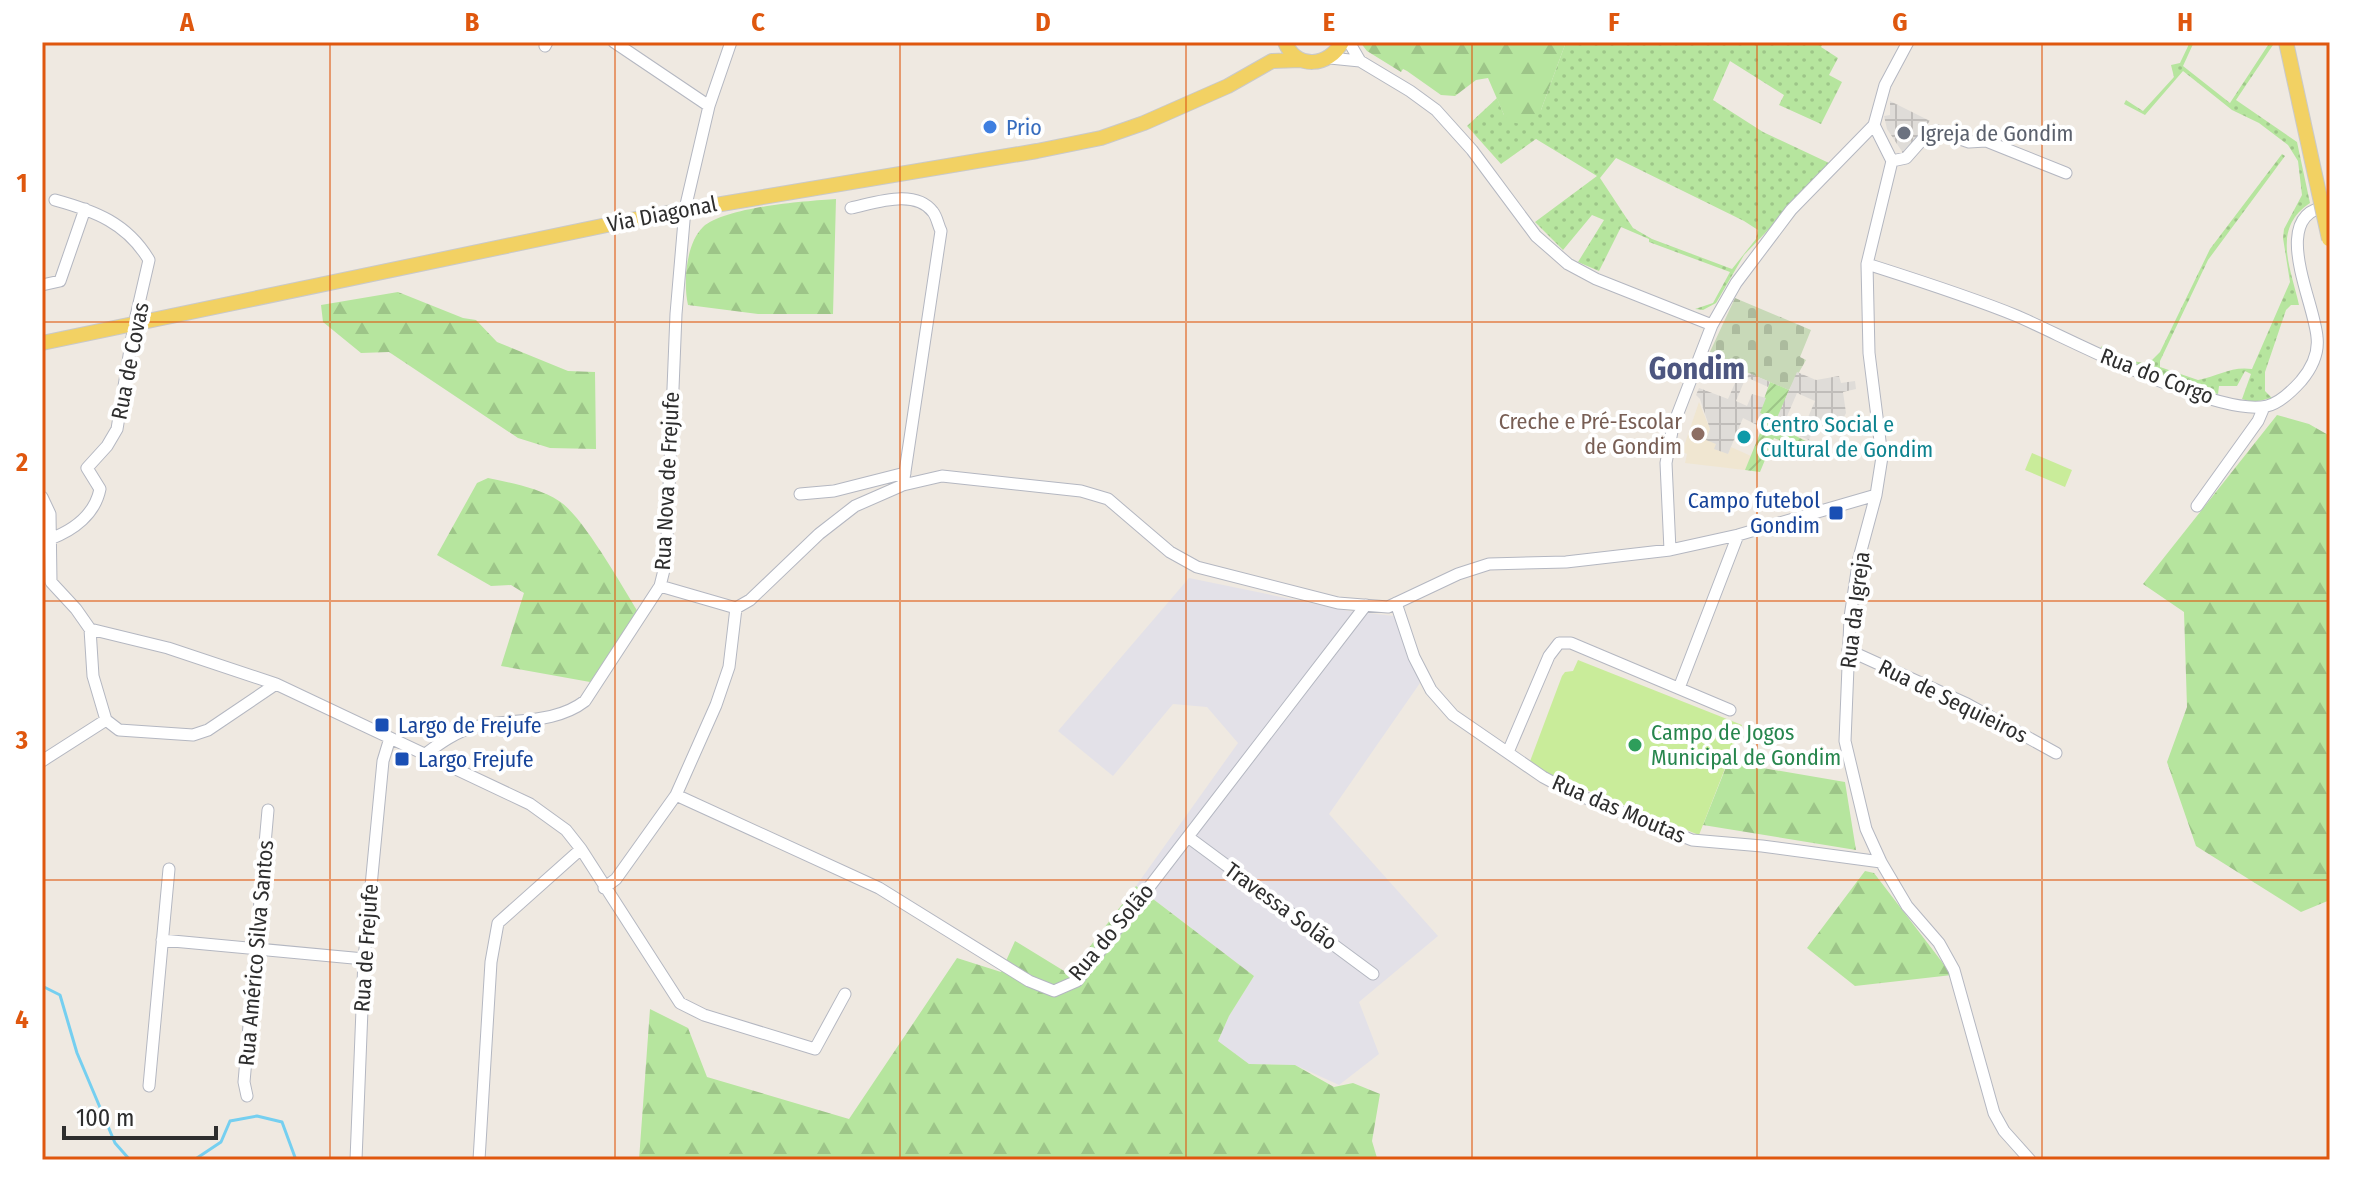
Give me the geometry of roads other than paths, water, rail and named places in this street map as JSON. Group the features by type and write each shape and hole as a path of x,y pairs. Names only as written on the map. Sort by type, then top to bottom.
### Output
{"main road":[{"path":"1272,61 1283,42 1301,60"},
{"path":"1330,58 1342,42"},
{"path":"2286,42 2330,242"},
{"name":"Via Diagonal","path":"42,343 685,209 1024,154 1101,138 1187,106 1272,61 1321,62 1330,58"}],"street":[{"path":"614,42 709,106"},
{"name":"Rua Nova de Frejufe","path":"424,755 447,739 473,728 573,711 585,701 660,586 666,562 676,314 685,209 709,106 731,42"},
{"path":"1349,42 1360,61"},
{"path":"1670,550 1666,463 1673,426 1712,325 1736,283 1791,210 1874,125 1885,85 1908,42"},
{"path":"1330,58 1360,61 1419,97 1444,117 1536,236 1559,258 1596,279 1712,325"},
{"path":"1874,125 1892,161 1906,158 1929,132 1937,131 1969,142 1986,141 2066,173"},
{"name":"Rua da Igreja","path":"1892,161 1867,264 1869,353 1882,457 1876,495 1859,558 1848,650 1845,741 1866,829 1907,906 1939,943 1954,970 1994,1113 2004,1131 2030,1160"},
{"path":"851,208 893,199 919,200 934,212 941,231 904,479"},
{"name":"Rua de Covas","path":"47,535 79,524 97,502 100,489 87,468 107,446 117,429 134,325 149,260 123,228 85,209 55,200"},
{"path":"2197,506 2258,421 2264,407 2275,403 2298,385 2315,357 2318,338 2296,244 2299,226 2309,214 2317,208 2330,206"},
{"path":"42,285 60,281 85,209"},
{"name":"Rua do Corgo","path":"1867,264 2014,315 2101,356 2211,399 2264,407"},
{"path":"800,494 942,476 1081,491 1108,499 1170,552 1197,567 1338,603 1388,607 1458,574 1489,564 1566,562 1670,550 1738,535 1876,495"},
{"path":"660,586 736,608 750,600 819,534 855,506 904,479"},
{"path":"42,497 50,514 47,535 51,582 90,629 93,676 106,720 119,730 193,735 208,730 276,684"},
{"path":"1679,688 1738,535"},
{"name":"Rua das Moutas","path":"1396,603 1414,657 1431,690 1453,715 1543,777 1573,793 1692,840 1881,862"},
{"name":"Rua do Solão","path":"676,795 879,888 1029,981 1054,991 1077,981 1366,605"},
{"path":"604,888 616,879 676,795 716,705 729,667 736,608"},
{"path":"90,629 168,648 276,684 530,804 566,830 680,1003 704,1015 815,1049 845,994"},
{"path":"1508,752 1549,656 1559,643 1571,643 1730,710"},
{"name":"Rua de Sequieiros","path":"1848,650 1967,704 2056,753"},
{"path":"42,761 106,720"},
{"name":"Rua de Frejufe","path":"356,1160 364,959 383,761 390,738"},
{"name":"Rua Américo Silva Santos","path":"247,1096 244,1082 268,810"},
{"name":"Travessa Solão","path":"1188,837 1373,974"},
{"path":"479,1160 491,962 498,923 581,849"},
{"path":"149,1086 169,869"},
{"path":"162,940 364,959"}],"waterway":[{"path":"42,986 60,995 77,1053 115,1143 130,1160"},
{"path":"194,1160 221,1142 230,1121 257,1116 282,1122 296,1160"}],"place":[{"name":"Prio","path":"990,127"},
{"name":"Igreja de Gondim","path":"1904,133"},
{"name":"Creche e Pré-Escolar de Gondim","path":"1698,434"},
{"name":"Centro Social e Cultural de Gondim","path":"1744,437"},
{"name":"Campo futebol Gondim","path":"1836,513"},
{"name":"Largo de Frejufe","path":"382,725"},
{"name":"Campo de Jogos Municipal de Gondim","path":"1635,745"},
{"name":"Largo Frejufe","path":"402,759"}],"district":[{"name":"Gondim","path":"1697,369"}]}
